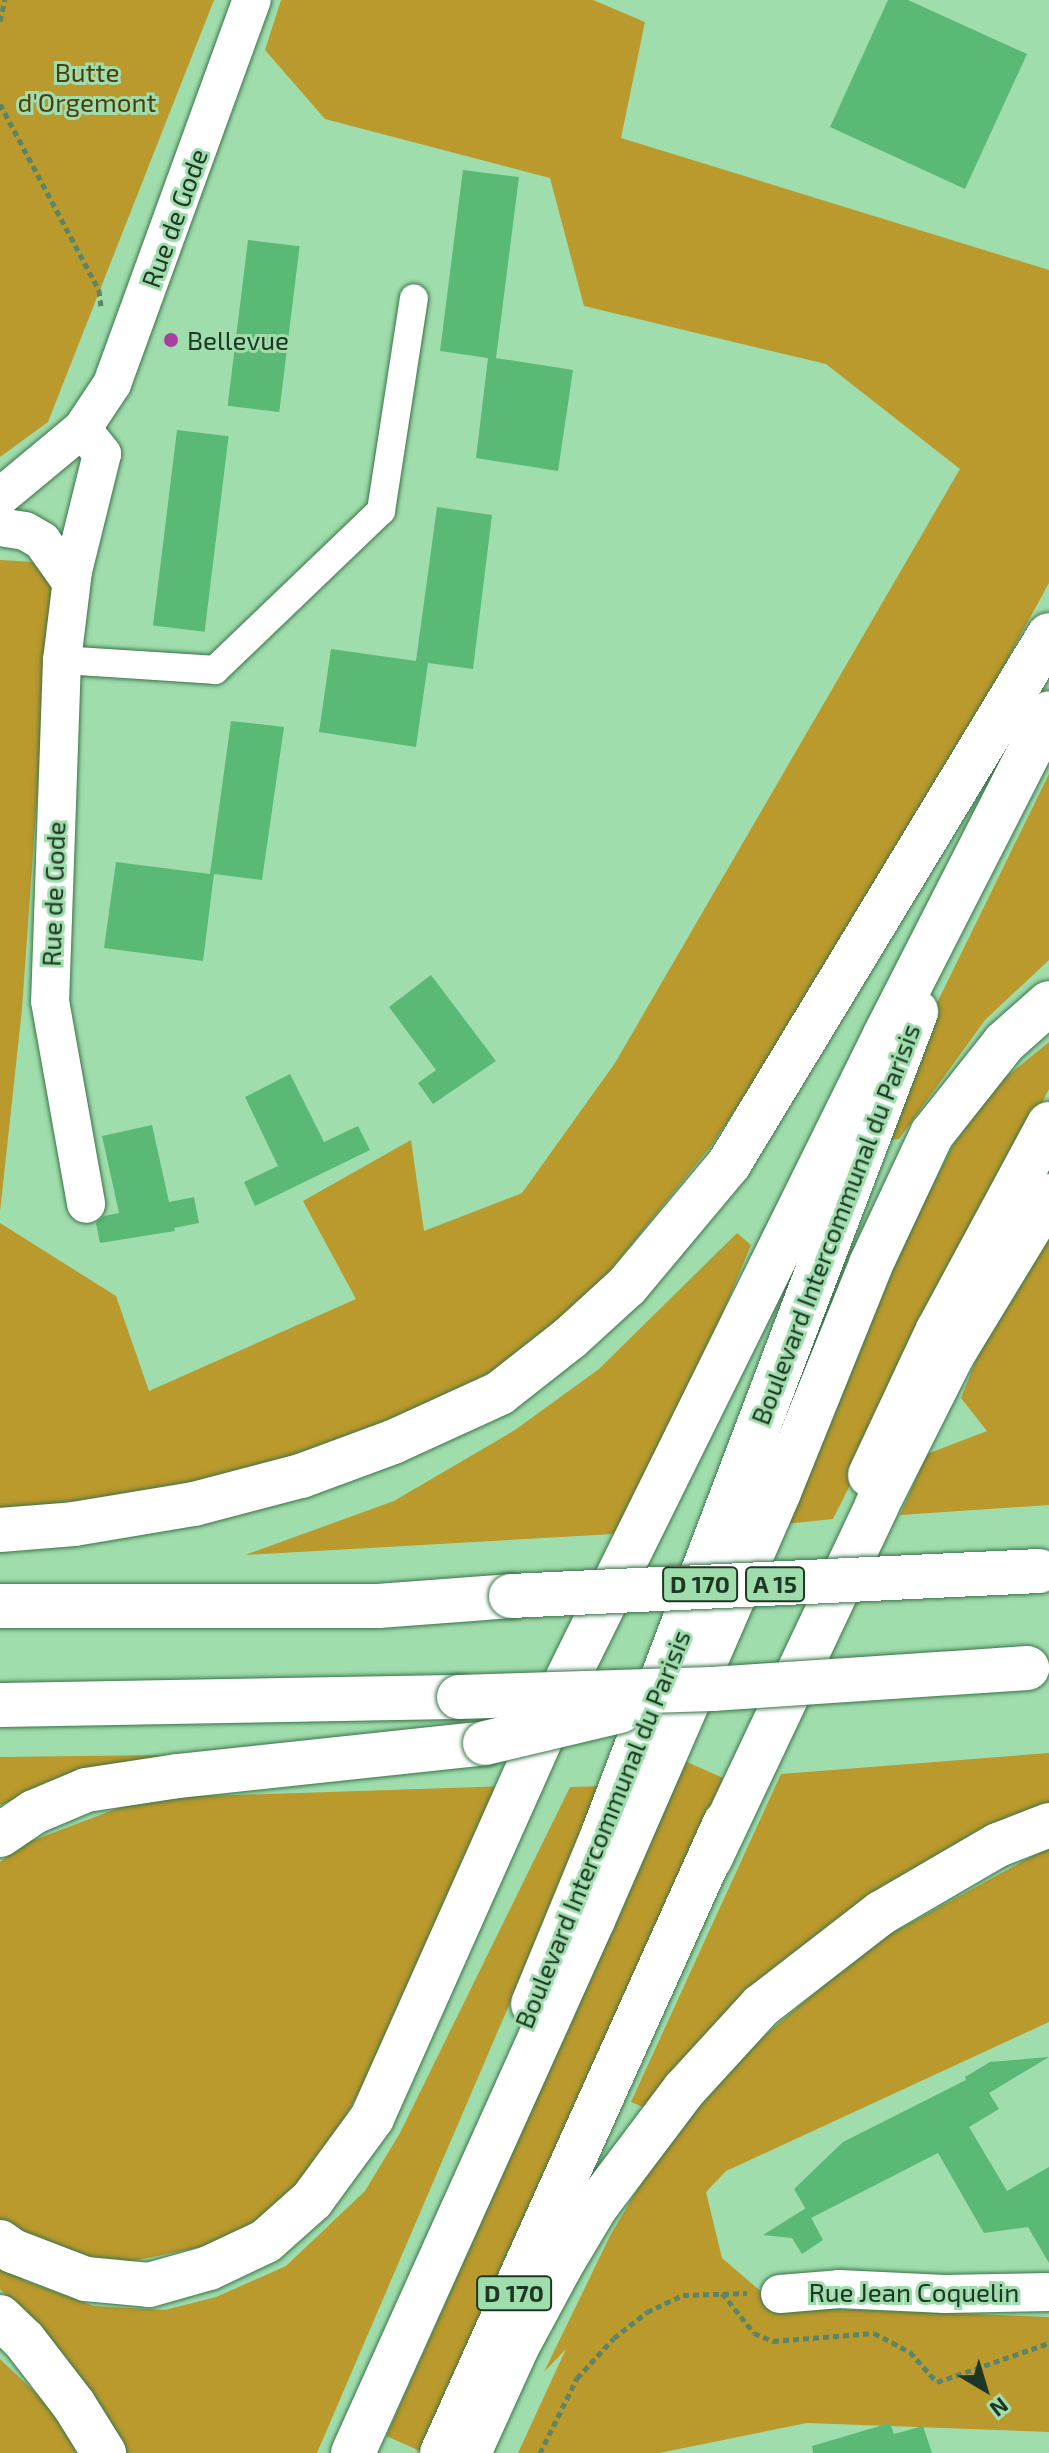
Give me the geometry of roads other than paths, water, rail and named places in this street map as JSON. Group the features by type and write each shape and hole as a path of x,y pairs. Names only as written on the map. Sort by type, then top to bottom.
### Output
{"highway":[{"path":"0,1530 74,1524 194,1504 301,1476 393,1442 500,1393 570,1338 627,1286 729,1164 1049,635"},
{"path":"0,2242 13,2251 86,2279 149,2285 209,2268 266,2241 312,2200 372,2118 567,1679 885,1035 1049,714"},
{"name":"Boulevard Intercommunal du Parisis","path":"351,2453 603,1834 908,1030 1049,714"},
{"path":"351,2453 593,1920 779,1492 871,1264 932,1134 1004,1043 1049,1003"},
{"name":"D 170","path":"442,2453 710,1859 874,1465 938,1330 1049,1124"},
{"path":"710,1859 877,1505 946,1367 1017,1243 1049,1196"},
{"name":"A 15","path":"0,1606 378,1606 511,1596 1046,1570"},
{"path":"0,1705 712,1689 1038,1667"},
{"path":"0,1835 34,1812 86,1790 178,1776 485,1743 712,1689"},
{"path":"469,2453 517,2347 595,2208 684,2090 761,2006 881,1913 998,1845 1049,1825"},
{"path":"0,2317 24,2340 74,2405 104,2453"}],"street":[{"name":"Rue de Gode","path":"0,497 82,429 112,384 252,0"},
{"path":"62,660 215,670 381,511 414,299"},
{"name":"Rue de Gode","path":"82,429 102,454 71,582 62,660 50,1001 86,1204"},
{"path":"0,527 25,531 42,541 71,582"},
{"name":"Rue Jean Coquelin","path":"780,2294 839,2289 945,2294 1049,2292"}],"place":[{"name":"Bellevue","path":"171,340"}],"park label":[{"name":"Butte d'Orgemont","path":"87,87"}]}
